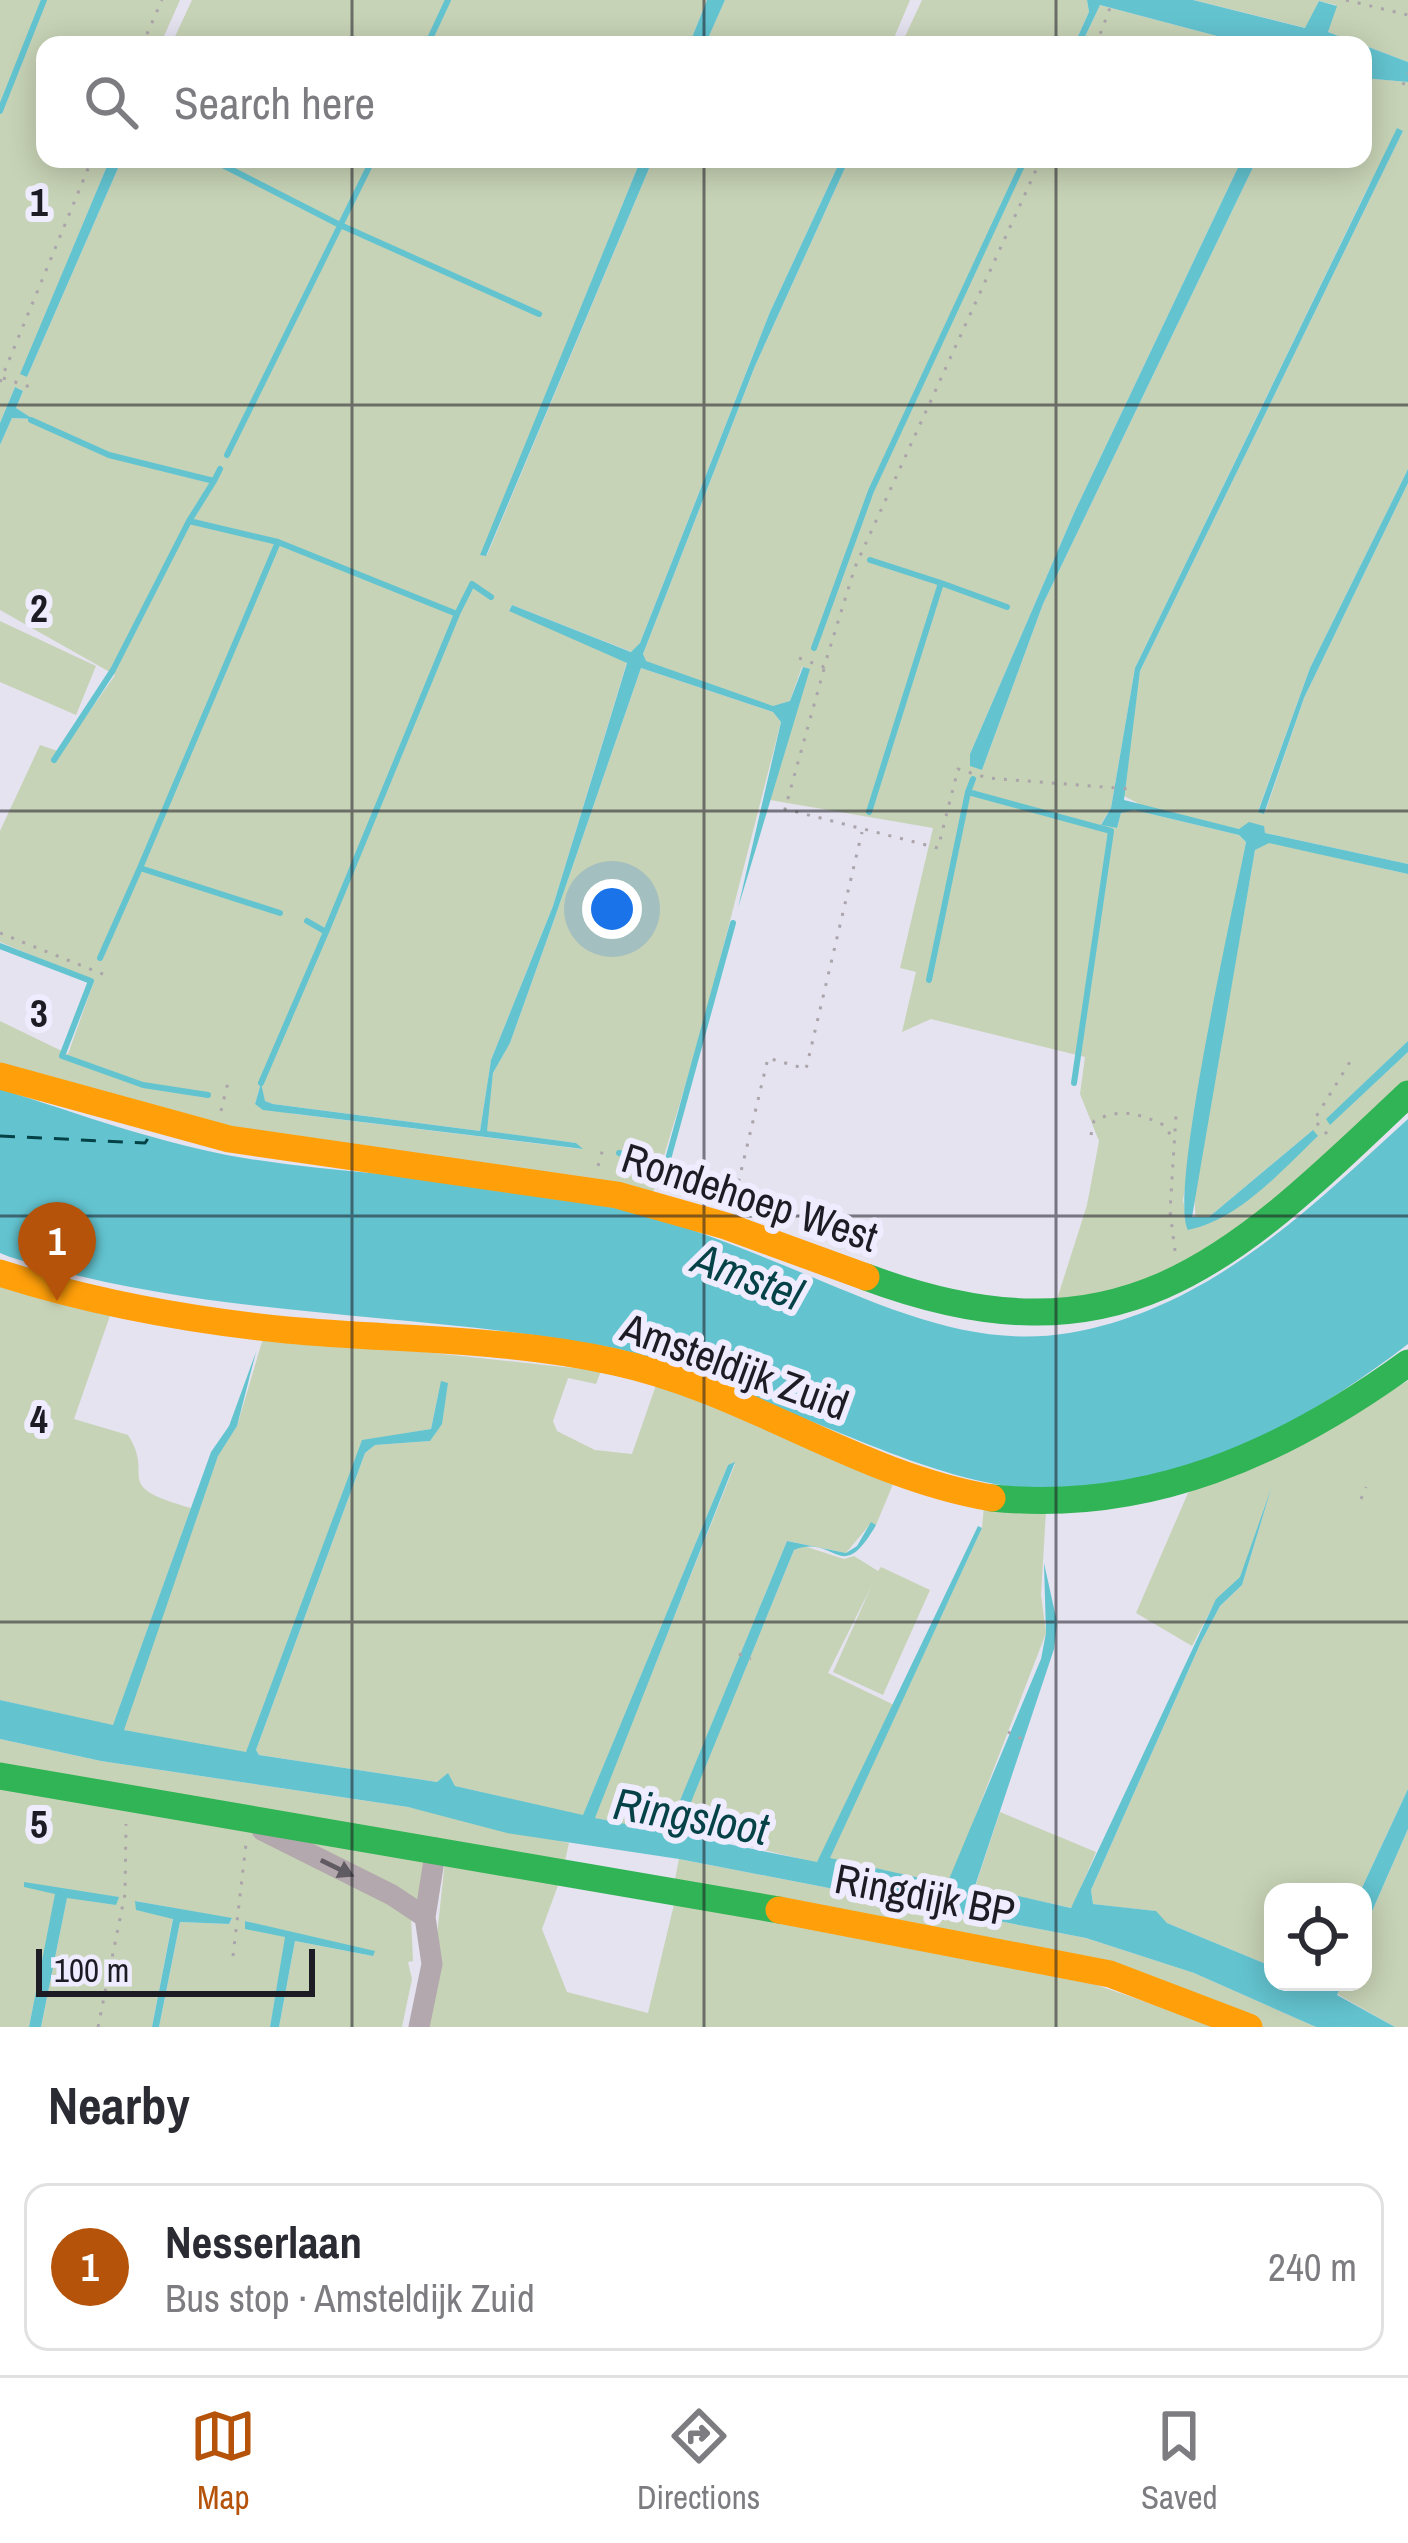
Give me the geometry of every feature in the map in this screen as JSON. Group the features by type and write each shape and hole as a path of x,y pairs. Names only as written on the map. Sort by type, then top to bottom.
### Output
{"street":[{"name":"Rondehoep West","path":"0,1076 116,1113 215,1137 591,1189 728,1228 897,1289 984,1314 1052,1317 1096,1310 1183,1279 1285,1208 1408,1094"},
{"name":"Amsteldijk Zuid","path":"0,1274 58,1293 178,1315 473,1342 622,1363 875,1462 992,1499 1081,1501 1145,1493 1213,1474 1274,1448 1408,1363"},
{"name":"Ringdijk BP","path":"0,1776 248,1822 436,1848 1110,1974 1249,2027"},
{"name":"Ringdijk BP","path":"248,1822 392,1895 425,1917"},
{"path":"419,2027 432,1964 425,1917 436,1848"}],"path":[{"path":"146,36 162,0"},
{"path":"1099,36 1113,0"},
{"path":"1346,0 1408,15"},
{"path":"1403,86 1408,73"},
{"path":"36,389 1,380 88,168"},
{"path":"1037,168 855,567 784,809 938,848 958,769 988,778 1130,789"},
{"path":"799,658 824,667"},
{"path":"728,1228 768,1058 806,1069 862,830"},
{"path":"0,933 105,975"},
{"path":"1347,1155 1314,1120 1353,1057"},
{"path":"215,1137 229,1078"},
{"path":"1091,1135 1094,1120 1108,1113 1136,1112 1166,1126 1173,1144"},
{"path":"1176,1115 1169,1211 1183,1279"},
{"path":"1361,1499 1366,1487"},
{"path":"739,1654 751,1659"},
{"path":"1008,1732 1026,1741"},
{"path":"98,2027 125,1894 126,1798"},
{"path":"233,1956 248,1822"}],"green space":[{"path":"0,0 180,0 164,36 36,36 36,168 106,168 21,373 27,377 118,168 637,168 481,555 487,555 649,168 837,168 770,312 640,643 632,652 512,605 509,610 627,662 553,906 491,1060 480,1131 273,1104 265,1101 260,1086 255,1104 295,1114 581,1149 576,1143 486,1131 493,1073 510,1043 641,668 773,712 781,722 702,1030 651,1199 305,1146 0,1068 0,1021 68,1054 94,981 0,942 0,831 40,745 61,752 115,675 0,610 0,445 12,418 32,419 16,408 23,391 15,387 0,423"},
{"path":"192,0 707,0 693,36 175,36"},
{"path":"725,0 910,0 895,36 709,36"},
{"path":"922,0 1087,0 1089,12 1078,36 905,36"},
{"path":"1193,0 1408,0 1408,62 1372,48 1372,36 1328,32 1336,5 1319,1 1306,28"},
{"path":"1100,5 1217,36 1085,36"},
{"path":"1372,79 1408,82 1408,469 1310,668 1258,811 1265,813 1304,698 1408,483 1408,864 1265,833 1263,826 1250,823 1239,829 1151,810 1122,795 1140,671 1403,131 1370,183 1135,668 1111,808 1101,824 1117,828 1121,813 1134,810 1239,835 1246,842 1183,1200 1189,1230 1258,1192 1313,1130 1209,1217 1196,1221 1194,1195 1255,850 1268,842 1408,874 1408,1041 1327,1119 1330,1124 1408,1052 1408,1100 1169,1283 1052,1315 1087,1205 1099,1141 1080,1094 1085,1057 931,1019 902,1032 916,972 900,968 933,828 770,800 809,669 802,667 790,701 773,707 645,661 643,654 755,366 845,168 1238,168 1074,513 970,754 982,770 1043,604 1253,168 1372,168"},
{"path":"0,621 96,666 76,715 0,682"},
{"path":"0,1280 112,1310 74,1419 128,1435 142,1486 191,1508 113,1726 0,1700"},
{"path":"264,1335 601,1371 596,1384 568,1378 553,1421 557,1431 595,1450 632,1454 656,1385 896,1477 876,1525 871,1523 846,1553 787,1541 667,1833 594,1818 735,1464 728,1465 583,1816 455,1786 448,1774 437,1782 259,1755 256,1750 365,1453 375,1445 430,1441 441,1382 431,1429 362,1441 246,1753 123,1730 218,1455 237,1426"},
{"path":"1408,1381 1408,1789 1364,1883 1264,1883 1264,1963 1167,1923 1155,1911 1093,1904 1091,1890 1201,1642 1220,1606 1242,1585 1272,1486 1241,1577 1216,1600 1192,1646 1136,1613 1188,1493"},
{"path":"984,1505 1046,1511 1041,1595 1046,1633 954,1872 946,1884 834,1864 829,1858 982,1528"},
{"path":"804,1546 844,1559 854,1556 878,1571 881,1567 930,1590 883,1695 833,1672 872,1585 828,1673 894,1705 817,1863 691,1832 677,1835 794,1550"},
{"path":"0,1739 101,1761 408,1807 569,1843 564,1865 0,1773"},
{"path":"0,1787 246,1823 411,1916 413,1961 408,1962 412,1979 402,2027 279,2027 295,1941 373,1956 246,1921 246,1929 286,1936 270,2027 159,2027 180,1922 229,1924 232,1919 136,1901 137,1910 173,1918 152,2027 41,2027 67,1897 115,1905 56,1893 29,2027 0,2027"},
{"path":"1000,1812 1096,1852 1072,1908 975,1887"},
{"path":"1408,1829 1408,2027 1395,2027 1337,1994 1372,1991 1372,1911"},
{"path":"283,1830 429,1857 423,1904"},
{"path":"679,1859 1086,1938 1194,1973 1316,2027 1254,2027 1196,2001 674,1884"},
{"path":"445,1861 560,1880 542,1929 567,1992 648,2013 675,1900 1085,1981 1218,2027 427,2027"}],"water":[{"path":"707,0 725,0 709,36 693,36"},
{"path":"1087,0 1193,0 1305,28 1319,1 1337,6 1328,32 1338,36 1217,36 1100,5 1085,36 1078,36 1089,12"},
{"path":"1372,48 1408,62 1408,82 1372,79"},
{"path":"1397,128 1403,131 1140,671 1124,800 1239,829 1249,822 1264,826 1265,833 1408,864 1408,874 1269,843 1255,850 1192,1217 1209,1217 1313,1130 1318,1136 1242,1205 1188,1230 1184,1205 1195,1107 1246,842 1239,835 1134,810 1121,813 1117,828 1101,825 1111,808 1135,668"},
{"path":"106,168 118,168 27,377 20,374"},
{"path":"637,168 649,168 486,556 480,555"},
{"path":"837,168 845,168 755,366 643,654 646,661 773,706 790,701 803,667 810,669 738,908 781,722 773,712 641,668 510,1043 493,1073 487,1131 576,1143 583,1149 263,1110 255,1104 261,1083 265,1101 273,1104 480,1131 491,1060 553,906 627,663 509,611 512,605 631,652 640,643 770,312"},
{"path":"1238,168 1253,168 1043,604 982,770 970,766 970,754 1074,513"},
{"path":"15,387 23,391 16,408 33,419 12,418 0,445 0,423"},
{"path":"1408,469 1408,483 1304,698 1264,814 1258,812 1310,668"},
{"path":"1408,1041 1408,1052 1330,1125 1326,1119"},
{"name":"Amstel","path":"0,1089 213,1152 290,1165 521,1189 612,1206 707,1235 930,1322 998,1335 1033,1336 1120,1321 1211,1279 1293,1221 1408,1119 1408,1344 1313,1409 1208,1460 1153,1477 1096,1487 1038,1489 980,1481 911,1461 628,1351 528,1334 158,1292 0,1253"},
{"path":"256,1352 237,1426 218,1456 124,1730 246,1752 362,1440 431,1429 441,1381 448,1383 442,1424 430,1441 375,1445 365,1453 256,1750 259,1755 437,1782 448,1773 455,1786 583,1815 728,1465 735,1462 595,1818 667,1832 787,1541 846,1553 857,1546 871,1522 876,1525 854,1553 837,1555 808,1547 794,1550 678,1834 817,1862 978,1526 982,1528 830,1858 947,1884 1041,1659 1046,1633 1044,1563 1057,1622 1054,1649 975,1886 1071,1908 1216,1599 1240,1577 1272,1486 1242,1585 1220,1606 1201,1642 1091,1890 1093,1904 1156,1911 1167,1923 1264,1963 1264,1991 1339,1991 1337,1995 1395,2027 1316,2027 1194,1973 1086,1938 679,1859 507,1833 408,1807 101,1761 0,1739 0,1700 113,1725 211,1452 229,1426"},
{"path":"1408,1789 1408,1829 1372,1911 1372,1883 1364,1883"},
{"path":"24,1882 119,1897 116,1905 67,1898 41,2027 29,2027 55,1894 24,1887"},
{"path":"135,1901 232,1918 229,1924 180,1922 159,2027 152,2027 173,1919 136,1910"},
{"path":"245,1921 375,1951 373,1956 295,1941 279,2027 270,2027 285,1937 245,1929"}],"waterway":[{"path":"0,111 44,0"},
{"path":"431,36 448,0"},
{"path":"229,168 338,224 539,314"},
{"path":"227,455 369,168"},
{"path":"814,648 871,491 1021,168"},
{"path":"31,420 109,455 214,481 220,469"},
{"path":"214,481 189,521 278,542 457,614"},
{"path":"54,760 113,670 189,521"},
{"path":"140,868 278,542"},
{"path":"869,812 941,583 870,560"},
{"path":"941,583 1007,607"},
{"path":"326,932 472,584 491,597"},
{"path":"968,792 973,779"},
{"path":"929,980 968,792 1111,831 1074,1083"},
{"path":"100,958 140,868 280,913"},
{"path":"261,1083 326,932 307,921"},
{"path":"619,1153 667,1163 733,923"},
{"path":"0,946 91,981 62,1056 143,1085 208,1095"}],"ferry route":[{"path":"0,1136 145,1143 149,1137"}],"traffic: fast":[{"path":"866,1277 955,1303 1033,1312 1103,1305 1166,1284 1226,1251 1284,1207 1408,1094"},
{"path":"992,1498 1106,1496 1212,1470 1313,1424 1408,1363"},
{"path":"0,1776 779,1910"}],"traffic: slow":[{"path":"0,1076 229,1139 617,1195 726,1226 866,1277"},
{"path":"0,1273 106,1302 214,1321 493,1344 615,1362 710,1392 895,1471 992,1498"},
{"path":"779,1910 1110,1974 1249,2027"}],"place":[{"name":"Nesserlaan","path":"57,1301"}],"water label":[{"name":"Ringsloot","path":"691,1816"}]}
